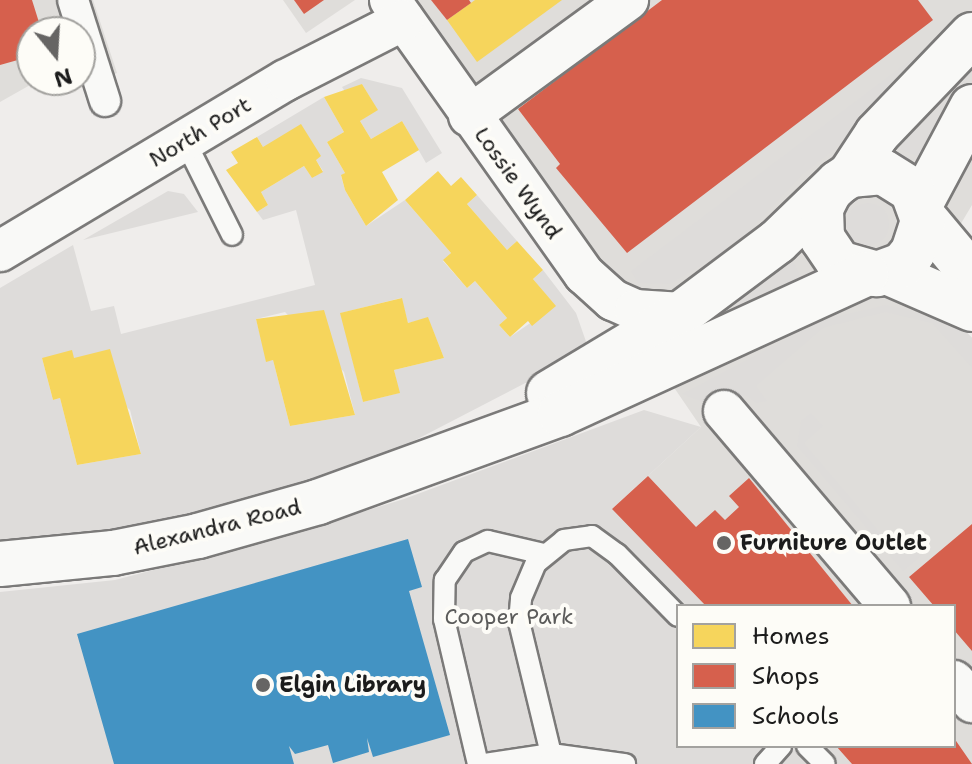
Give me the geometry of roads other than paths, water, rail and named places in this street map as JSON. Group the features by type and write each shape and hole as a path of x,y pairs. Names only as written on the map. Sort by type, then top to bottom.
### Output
{"main road":[{"path":"972,35 877,134 839,185 819,223 828,252 852,271 876,273 972,309"},
{"path":"428,459 560,414 876,273 913,252 921,238 921,210 972,107"},
{"path":"428,459 682,313 777,242 839,185 875,171 899,179 972,275"},
{"name":"Alexandra Road","path":"0,564 54,562 198,536 318,502 428,459"}],"street":[{"path":"73,0 105,101"},
{"path":"469,116 628,0"},
{"name":"Lossie Wynd","path":"397,10 469,116 584,274 613,300 635,310 682,313"},
{"name":"North Port","path":"0,251 351,43 397,10"},
{"path":"724,411 888,604"},
{"path":"956,683 972,702"}],"lane":[{"path":"185,141 232,235"},
{"path":"551,754 518,610 530,571 544,554 573,536 600,540 676,614"},
{"path":"478,764 444,619 445,580 464,552 488,541 544,554"},
{"path":"765,764 779,748"},
{"path":"809,748 825,764"},
{"path":"485,764 551,754 625,764"}],"place":[{"name":"Furniture Outlet","path":"724,543"},
{"name":"Elgin Library","path":"263,685"}],"park label":[{"name":"Cooper Park","path":"509,617"}]}
